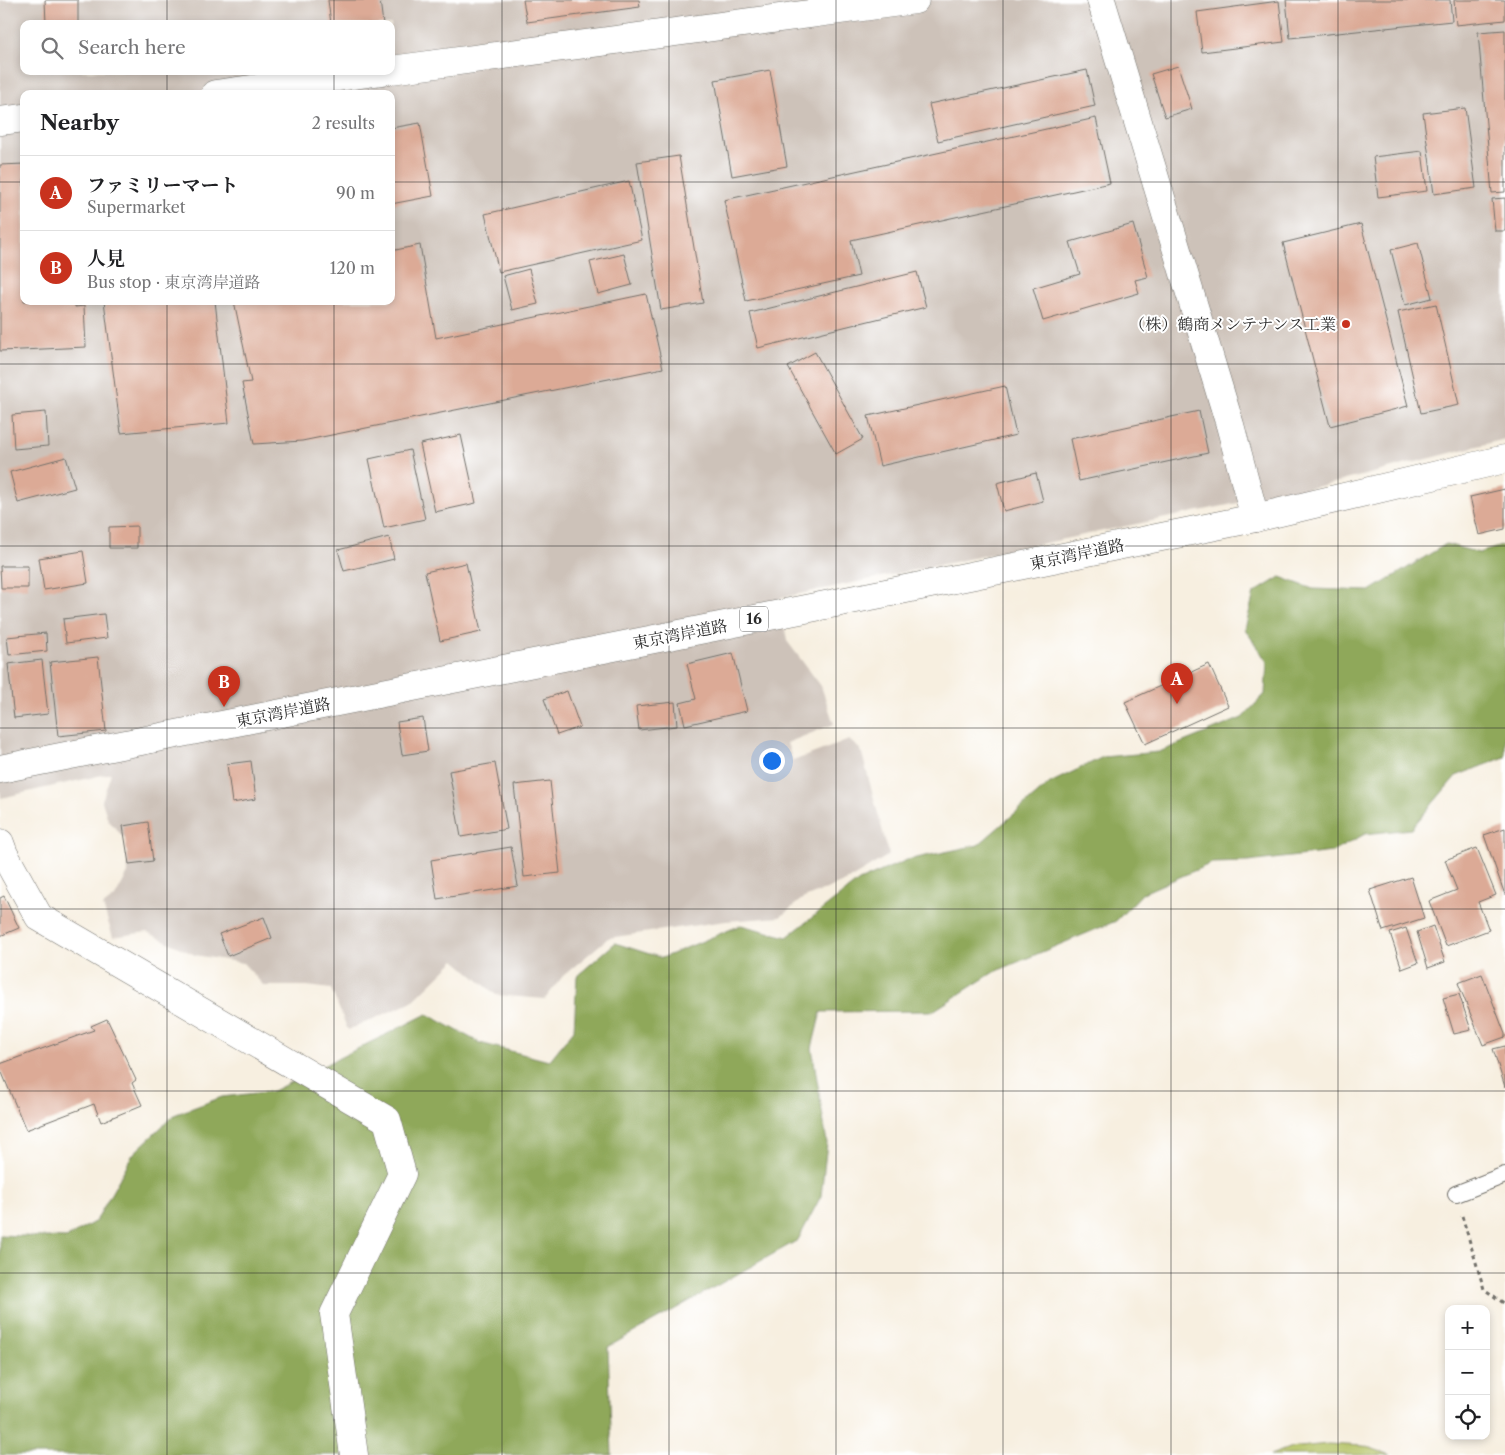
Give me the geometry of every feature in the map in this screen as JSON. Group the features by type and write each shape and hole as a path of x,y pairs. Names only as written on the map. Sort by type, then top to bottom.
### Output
{"main road":[{"path":"395,69 915,0"},
{"path":"1101,0 1230,425 1255,518"},
{"path":"244,90 354,75"},
{"path":"0,121 20,118"},
{"name":"東京湾岸道路","path":"0,769 1255,518 1505,459"},
{"path":"0,843 4,854 39,917 387,1120 402,1174 334,1314 354,1455"}],"lane":[{"path":"1456,1194 1505,1175"}],"path":[{"path":"1456,1194 1484,1290 1505,1304"}],"shaded area":[{"path":"0,0 1505,0 1505,439 1334,483 780,598 787,641 821,686 834,724 787,743 793,761 849,740 861,750 889,855 846,881 802,899 780,917 726,921 608,938 563,976 545,999 496,995 455,960 412,1002 348,1030 331,989 307,986 264,986 243,963 195,955 147,932 113,937 103,906 115,897 128,873 126,840 108,820 102,801 111,773 1,798"}],"green space":[{"path":"1446,544 1479,553 1505,545 1505,757 1456,776 1411,829 1365,834 1332,852 1248,862 1212,863 1143,893 1116,921 994,972 933,1011 821,1012 812,1048 827,1143 821,1196 798,1240 608,1347 612,1455 0,1455 0,1235 66,1238 96,1221 133,1154 174,1115 222,1097 273,1091 427,1014 480,1043 549,1061 574,1030 577,976 615,943 662,958 741,925 787,937 859,881 907,860 978,845 1050,783 1103,757 1159,752 1242,718 1265,694 1267,662 1245,629 1254,593 1280,577 1313,589 1370,591"},
{"path":"1328,1444 1364,1446 1391,1455 1270,1455 1289,1448"}],"building":[{"path":"45,0 78,0 78,20 46,20"},
{"path":"328,0 380,0 382,20 330,20"},
{"path":"523,0 639,0 640,7 527,22"},
{"path":"1286,0 1450,0 1452,21 1290,38"},
{"path":"1454,0 1505,0 1505,20 1456,25"},
{"path":"1279,1 1284,42 1202,52 1197,12"},
{"path":"1505,30 1505,192 1492,193 1478,32"},
{"path":"1178,66 1192,109 1165,117 1151,74"},
{"path":"770,70 787,166 732,176 715,80"},
{"path":"1087,70 1095,106 938,141 929,104"},
{"path":"1465,108 1476,188 1434,194 1423,113"},
{"path":"1096,118 1110,183 851,240 859,276 746,301 724,200"},
{"path":"420,123 433,196 395,203 395,127"},
{"path":"1422,151 1427,191 1378,197 1373,157"},
{"path":"679,156 703,303 661,310 637,162"},
{"path":"20,164 20,305 84,306 86,347 0,351 0,165"},
{"path":"629,181 642,240 499,272 485,214"},
{"path":"1505,198 1505,231 1495,231 1492,199"},
{"path":"1133,224 1148,277 1135,280 1139,293 1043,321 1033,288 1080,274 1070,242"},
{"name":"（株）鶴商メンテナンス工業","path":"1361,224 1408,406 1330,426 1283,243"},
{"path":"1418,243 1432,298 1405,305 1391,250"},
{"path":"420,245 436,338 646,294 663,368 302,441 254,444 242,383 251,382 235,305 395,305 395,250"},
{"path":"624,254 632,285 598,294 590,262"},
{"path":"529,269 538,304 512,310 503,276"},
{"path":"917,272 926,307 758,348 750,313"},
{"path":"1436,304 1459,405 1421,413 1398,312"},
{"path":"105,305 215,305 229,423 121,433"},
{"path":"815,352 863,439 836,454 788,367"},
{"path":"1005,386 1016,435 880,466 868,416"},
{"path":"1199,411 1208,453 1079,481 1070,439"},
{"path":"46,412 48,446 14,449 12,415"},
{"path":"461,435 476,503 435,512 420,444"},
{"path":"410,450 425,519 384,528 369,459"},
{"path":"66,457 75,488 18,503 10,472"},
{"path":"1036,473 1043,501 1004,511 997,483"},
{"path":"1505,489 1505,529 1479,535 1470,497"},
{"path":"137,526 137,548 109,548 109,527"},
{"path":"389,537 394,559 344,571 338,550"},
{"path":"83,551 88,583 44,590 39,558"},
{"path":"466,563 481,632 440,641 425,572"},
{"path":"0,566 28,566 28,588 1,588"},
{"path":"104,614 107,638 66,643 63,619"},
{"path":"46,633 47,651 9,655 7,637"},
{"path":"733,653 747,711 685,725 680,703 696,699 687,664"},
{"path":"98,657 106,731 58,736 50,662"},
{"path":"42,660 48,714 14,718 8,664"},
{"path":"1209,664 1228,706 1145,744 1125,702"},
{"path":"567,691 580,727 557,735 544,699"},
{"path":"675,702 677,726 639,730 636,706"},
{"path":"423,718 428,751 402,755 397,722"},
{"path":"251,761 256,799 232,803 227,764"},
{"path":"495,763 507,829 461,837 449,771"},
{"path":"550,781 560,873 524,877 514,785"},
{"path":"148,822 153,861 129,864 123,826"},
{"path":"1505,828 1505,895 1484,835"},
{"path":"511,847 518,886 437,899 431,860"},
{"path":"1477,848 1496,895 1478,902 1489,930 1446,946 1429,901 1457,890 1445,860"},
{"path":"1411,877 1424,918 1383,931 1370,890"},
{"path":"4,896 19,928 0,936 0,898"},
{"path":"264,917 272,938 228,956 219,934"},
{"path":"1433,926 1445,962 1428,968 1417,932"},
{"path":"1406,928 1418,963 1402,969 1390,933"},
{"path":"1482,974 1505,1034 1505,1037 1483,1045 1458,983"},
{"path":"1459,994 1471,1030 1454,1034 1443,998"},
{"path":"107,1019 136,1080 132,1083 142,1105 101,1122 94,1104 26,1130 0,1064 94,1030 91,1026"},
{"path":"1505,1046 1505,1087 1493,1049"}],"place":[{"name":"（株）鶴商メンテナンス工業","path":"1346,324"},
{"name":"ファミリーマート","path":"1177,704"},
{"name":"人見","path":"224,707"}]}
